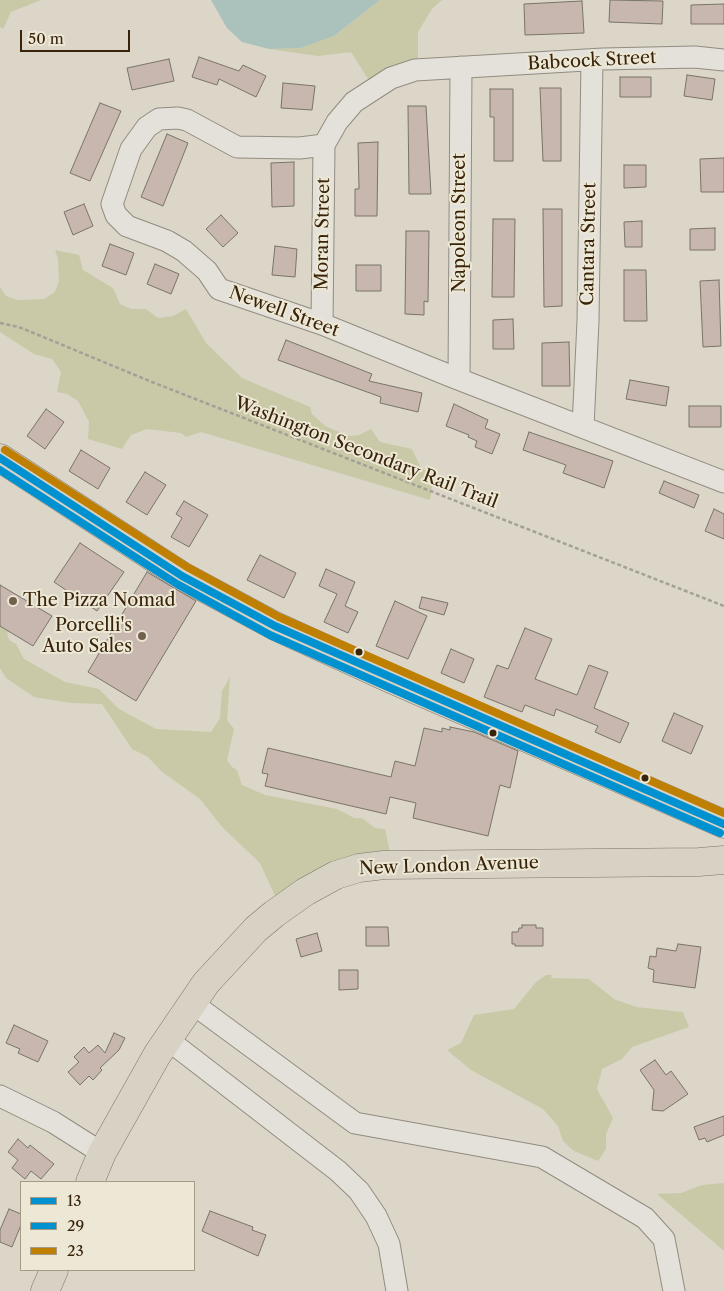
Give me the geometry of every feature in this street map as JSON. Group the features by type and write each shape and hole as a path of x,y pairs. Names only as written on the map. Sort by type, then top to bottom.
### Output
{"main road":[{"path":"0,458 182,576 275,626 400,683 724,824"},
{"name":"New London Avenue","path":"90,1181 102,1153 167,1039 206,983 256,929 305,892 328,879 359,868 394,865 698,862 724,860"},
{"path":"45,1291 54,1271"}],"street":[{"name":"Babcock Street","path":"461,67 695,57 724,60"},
{"name":"Cantara Street","path":"583,428 588,311 592,60"},
{"path":"324,145 350,106 391,78 426,68 461,67"},
{"name":"Napoleon Street","path":"460,379 461,67"},
{"name":"Newell Street","path":"324,145 300,148 237,147 187,120 178,118 159,119 147,127 131,149 112,204 116,215 127,226 167,241 184,251 207,271 219,289 322,324 724,482"},
{"name":"Moran Street","path":"322,324 324,145"},
{"path":"192,1003 355,1123 542,1157 628,1208 644,1218 664,1240 674,1291"},
{"path":"167,1039 338,1170 359,1191 376,1216 388,1244 397,1291"},
{"path":"0,1096 53,1122 102,1153"}],"path":[{"name":"Washington Secondary Rail Trail","path":"0,322 18,327 152,382 724,606"}],"green space":[{"path":"0,0 41,0 11,12 3,29 0,27"},
{"path":"380,0 442,0 432,9 418,32 418,66 373,87 351,52 318,56 269,49 301,48 334,36"},
{"path":"55,250 79,255 83,270 113,288 120,304 131,309 146,309 158,318 173,316 186,309 206,343 242,378 310,407 312,414 325,426 349,436 359,435 371,429 380,442 412,449 421,468 434,474 430,500 201,432 186,437 181,433 147,429 131,435 122,449 88,439 89,422 78,401 67,394 57,392 61,372 52,359 34,354 0,332 0,287 6,296 17,300 44,299 55,292 59,281 58,259"},
{"path":"0,618 19,628 7,633 9,640 16,644 24,659 65,682 99,689 119,709 156,729 211,732 220,718 222,691 230,677 227,720 234,729 227,760 237,770 242,785 265,795 337,809 354,818 362,818 375,828 385,829 392,862 276,898 260,863 223,828 200,799 161,771 148,757 132,749 102,704 71,703 34,697 6,678 0,668"},
{"path":"546,975 552,975 551,978 589,979 614,999 636,1007 683,1012 689,1027 632,1047 622,1059 602,1069 597,1089 613,1118 606,1134 606,1149 598,1161 574,1151 563,1141 558,1126 543,1109 471,1070 447,1050 461,1043 474,1015 514,1009 536,982"},
{"path":"724,1183 724,1251 657,1194 681,1193 702,1185"}],"water":[{"path":"211,0 380,0 334,36 301,48 269,49 242,42 227,28"}],"building":[{"path":"610,0 663,1 662,24 609,22"},
{"path":"582,1 584,33 525,35 524,4"},
{"path":"724,4 724,24 691,24 691,5"},
{"path":"199,57 239,71 243,65 266,76 256,97 219,79 217,85 192,77"},
{"path":"169,59 174,81 132,90 127,68"},
{"path":"687,75 715,79 712,100 684,96"},
{"path":"620,77 651,77 651,97 620,97"},
{"path":"283,83 315,86 312,110 281,108"},
{"path":"540,88 561,88 561,161 543,161"},
{"path":"490,89 513,89 513,161 494,161 494,117 490,117"},
{"path":"100,103 121,111 90,181 70,173"},
{"path":"408,106 426,106 431,194 409,194"},
{"path":"167,134 188,143 163,206 141,197"},
{"path":"378,142 377,216 355,216 355,189 359,189 358,143"},
{"path":"724,158 724,192 701,192 700,159"},
{"path":"294,162 294,206 272,207 271,163"},
{"path":"624,165 646,165 646,187 624,188"},
{"path":"84,204 93,226 73,235 64,212"},
{"path":"543,209 562,209 562,306 544,307"},
{"path":"221,215 238,233 223,247 206,229"},
{"path":"493,219 515,219 514,297 492,297"},
{"path":"642,221 642,247 625,247 624,222"},
{"path":"715,228 715,250 690,250 690,229"},
{"path":"406,231 429,231 428,302 424,301 424,315 405,314"},
{"path":"110,244 134,253 126,275 102,266"},
{"path":"275,246 297,249 295,277 272,275"},
{"path":"155,264 179,274 171,294 147,284"},
{"path":"356,265 381,265 381,291 356,291"},
{"path":"624,270 646,270 647,321 624,321"},
{"path":"719,280 721,346 703,347 700,281"},
{"path":"513,319 514,349 493,349 493,320"},
{"path":"286,340 372,374 369,381 422,393 418,412 380,403 381,397 278,360"},
{"path":"569,342 570,386 542,386 542,343"},
{"path":"630,380 669,387 666,406 626,399"},
{"path":"454,404 488,420 485,428 500,434 492,454 475,447 477,441 468,437 469,435 446,426"},
{"path":"689,406 721,406 721,427 689,427"},
{"path":"46,409 64,422 45,449 27,436"},
{"path":"529,432 613,461 604,488 563,473 566,465 523,450"},
{"path":"81,450 110,468 98,489 69,471"},
{"path":"145,472 166,485 147,515 126,502"},
{"path":"664,481 699,495 694,508 659,493"},
{"path":"184,501 208,515 189,547 171,537 182,518 176,514"},
{"path":"714,509 724,514 724,539 705,531"},
{"path":"80,543 124,572 97,611 54,582"},
{"path":"260,555 296,573 284,598 247,580"},
{"path":"326,569 355,582 345,606 358,612 348,633 324,622 337,594 319,586"},
{"name":"Porcelli's Auto Sales","path":"147,572 196,601 136,701 88,672"},
{"name":"The Pizza Nomad","path":"0,585 52,616 33,646 0,626"},
{"path":"422,597 448,603 444,615 419,608"},
{"path":"395,601 427,616 408,659 376,646"},
{"path":"525,628 552,639 535,679 577,695 589,665 608,672 594,708 629,723 620,743 595,732 598,726 556,709 554,716 525,705 522,712 484,697 497,665 508,669"},
{"path":"451,649 474,659 464,683 441,673"},
{"path":"674,713 703,726 691,754 662,741"},
{"path":"450,727 474,732 518,751 510,788 500,785 488,836 413,818 416,803 390,797 386,814 265,786 268,774 262,773 268,748 391,777 395,761 415,766 424,728 442,732 442,728 450,730"},
{"path":"522,925 536,925 536,928 543,928 543,946 515,946 515,944 512,944 512,932 518,932"},
{"path":"366,927 388,927 389,946 366,946"},
{"path":"317,933 322,951 301,957 296,939"},
{"path":"678,944 701,947 695,988 653,982 654,970 648,968 650,956 656,957 657,948 676,951"},
{"path":"339,970 358,970 358,989 339,990"},
{"path":"14,1025 48,1041 38,1062 18,1053 20,1049 6,1043"},
{"path":"114,1033 125,1038 119,1050 100,1068 102,1070 93,1080 89,1076 80,1085 68,1072 79,1062 74,1057 84,1047 89,1053 98,1045 105,1053"},
{"path":"655,1060 666,1075 671,1071 688,1094 663,1111 652,1110 654,1090 640,1070"},
{"path":"724,1116 724,1135 707,1142 705,1138 699,1140 694,1127"},
{"path":"18,1139 28,1148 30,1145 54,1164 41,1179 31,1171 25,1179 12,1168 18,1160 8,1152"},
{"path":"9,1209 20,1214 20,1227 12,1247 0,1242 0,1230"},
{"path":"210,1211 253,1227 252,1230 266,1235 258,1256 202,1231"}],"transit line":[{"name":"23","path":"5,450 187,567 279,617 724,813"},
{"name":"13","path":"0,458 182,576 275,626 724,824"},
{"name":"29","path":"0,470 177,584 270,635 720,833"}],"place":[{"name":"The Pizza Nomad","path":"13,601"},
{"name":"Porcelli's Auto Sales","path":"142,636"}]}
